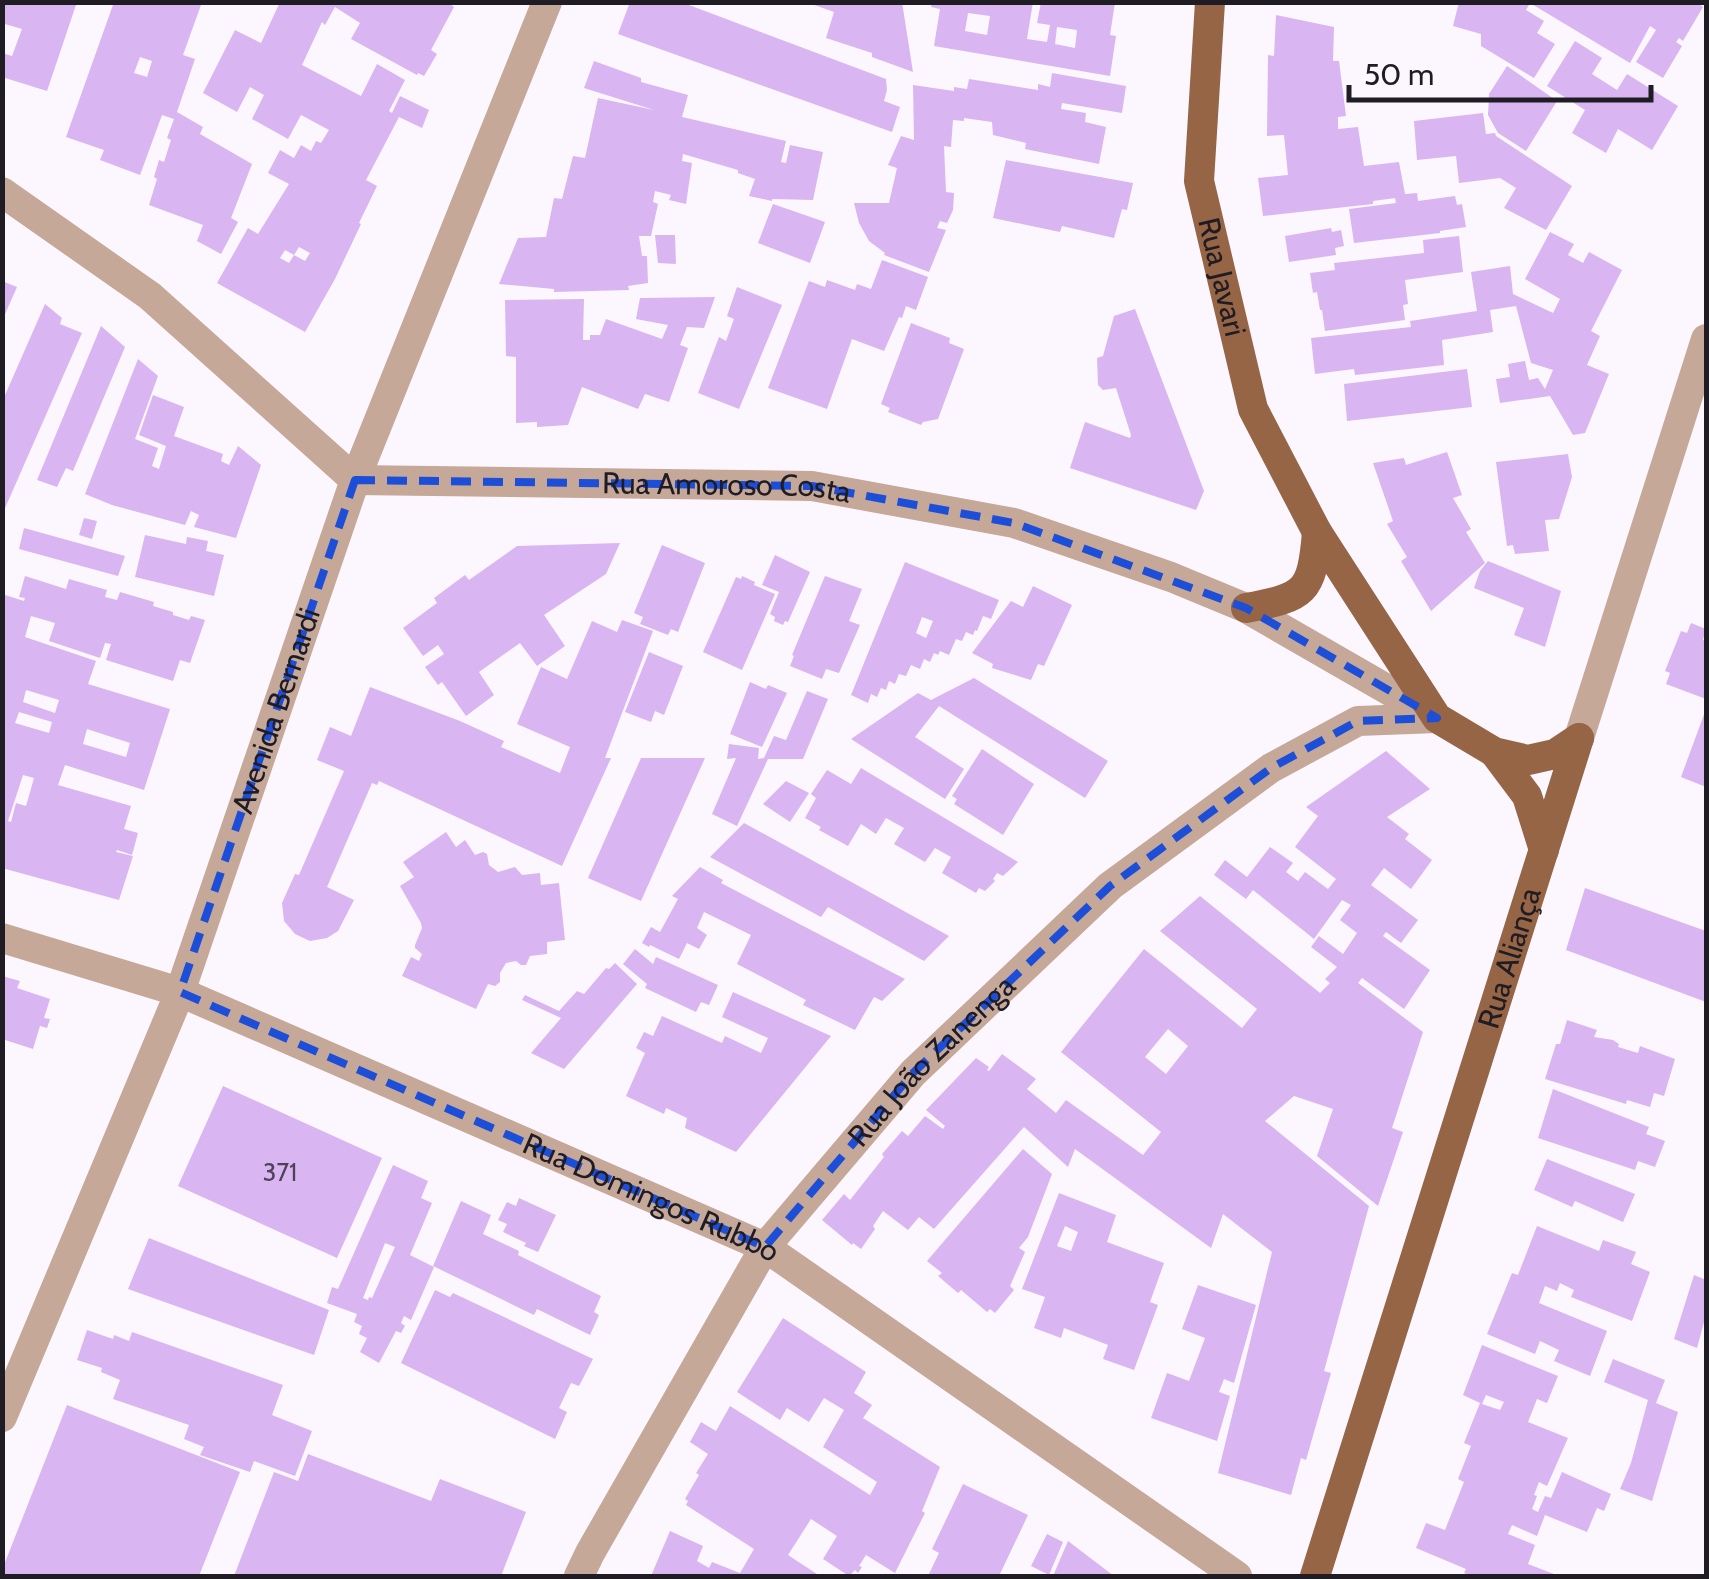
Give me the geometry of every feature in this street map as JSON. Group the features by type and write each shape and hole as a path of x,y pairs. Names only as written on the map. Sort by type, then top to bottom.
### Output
{"main road":[{"name":"Rua Javari","path":"1210,2 1200,181 1253,409 1317,532 1437,718"},
{"path":"1246,608 1278,602 1306,586 1312,573 1317,532"},
{"name":"Rua Amoroso Costa","path":"1437,718 1494,752 1528,760 1554,754 1578,738"},
{"name":"Rua Aliança","path":"1316,1576 1578,738"},
{"name":"Rua Amoroso Costa","path":"1494,752 1527,796 1544,850"}],"street":[{"name":"Avenida Bernardi","path":"2,1417 180,992 355,480 547,2"},
{"path":"2,192 150,296 355,480"},
{"name":"Rua Aliança","path":"1578,738 1706,339"},
{"name":"Rua Amoroso Costa","path":"355,480 812,486 1014,523 1170,576 1246,608 1437,718"},
{"name":"Rua João Zanenga","path":"579,1576 765,1247 914,1073 1110,886 1271,768 1358,721 1437,718"},
{"name":"Rua Domingos Rubbo","path":"2,938 180,992 765,1247 1237,1576"}],"highlighted area":[{"path":"355,480 812,486 1014,523 1246,608 1437,718 1358,721 1271,768 1110,886 913,1073 765,1247 180,992"}],"building":[{"path":"2,2 77,2 47,91 2,77 2,53 12,56 22,29 5,24 2,30"},
{"path":"114,2 202,2 183,55 195,59 177,112 203,127 200,134 252,164 231,218 238,222 221,254 197,241 203,225 149,205 157,179 154,177 159,160 164,162 174,119 162,115 140,175 100,160 104,150 66,137","holes":["140,57 152,61 147,77 134,73"]},
{"path":"280,2 447,2 454,7 431,50 437,54 424,76 351,39 360,23 335,7 325,25 322,22 302,65 361,96 377,64 405,80 389,111 392,113 400,96 429,110 422,128 399,117 366,180 377,186 361,224 305,332 217,283 248,228 258,234 289,184 268,173 280,150 294,158 301,145 311,151 329,130 301,115 288,139 252,119 264,95 250,87 237,112 203,93 235,30 261,43","holes":["299,247 310,253 305,261 294,255","285,250 294,255 289,263 280,258"]},
{"path":"630,2 681,2 886,79 884,101 900,107 892,132 618,34"},
{"path":"806,2 902,2 913,72 826,38 834,12"},
{"path":"932,2 1033,2 1027,39 1047,42 1050,25 1037,23 1041,2 1115,2 1110,35 1116,36 1110,76 934,46 940,9 931,7","holes":["968,13 990,16 987,35 965,31","1057,27 1077,30 1075,48 1055,44"]},
{"path":"1459,2 1696,2 1703,7 1683,41 1679,38 1676,42 1682,46 1663,78 1636,62 1656,30 1650,26 1630,63 1530,3 1526,10 1544,21 1537,33 1555,44 1534,78 1481,46 1481,34 1453,26"},
{"path":"1276,15 1334,27 1333,61 1339,61 1346,116 1338,117 1338,129 1358,127 1364,166 1399,162 1405,194 1417,193 1418,201 1455,196 1457,205 1462,204 1466,227 1354,243 1349,209 1396,203 1395,198 1263,216 1258,178 1288,175 1284,135 1267,136 1268,55 1274,56"},
{"path":"1575,41 1602,58 1592,74 1617,90 1627,74 1678,106 1652,150 1618,129 1606,153 1572,133 1585,110 1547,86"},
{"path":"594,61 641,78 641,82 688,95 682,117 786,141 781,162 786,163 790,145 823,152 813,200 772,201 749,196 755,179 683,154 682,161 692,163 686,204 655,191 653,202 658,204 651,236 639,236 642,256 647,256 648,283 628,286 629,290 554,292 499,284 518,238 546,237 554,198 562,199 573,156 585,158 598,98 654,110 584,88"},
{"path":"1507,66 1557,101 1526,151 1498,133 1488,115 1489,94"},
{"path":"1052,73 1126,86 1122,113 1062,103 1061,109 1086,113 1085,122 1106,127 1099,164 1025,149 1026,143 993,135 992,122 953,120 951,147 944,146 946,192 954,193 953,210 947,223 940,221 937,228 946,230 929,272 884,255 869,241 854,203 889,203 897,168 888,165 901,136 914,140 913,85 954,91 954,87 967,89 969,79 1038,90 1038,84 1050,87"},
{"path":"1483,113 1486,134 1495,133 1572,186 1546,230 1504,208 1516,188 1500,178 1459,183 1456,156 1417,160 1414,121"},
{"path":"1006,160 1133,183 1127,210 1122,209 1114,238 1062,226 1060,232 993,218"},
{"path":"773,204 825,222 810,263 758,243"},
{"path":"1331,228 1332,232 1341,230 1344,246 1335,248 1336,255 1289,262 1285,236"},
{"path":"1550,232 1574,244 1568,255 1583,263 1589,252 1622,270 1591,331 1600,336 1587,365 1609,374 1585,433 1573,435 1550,396 1500,403 1496,379 1510,377 1508,364 1525,361 1529,380 1538,378 1545,389 1553,370 1531,363 1516,306 1490,310 1493,332 1442,340 1444,365 1355,375 1354,369 1315,374 1311,338 1411,327 1410,321 1477,311 1471,272 1510,266 1513,294 1553,313 1560,299 1525,279"},
{"path":"655,235 675,235 676,264 658,263"},
{"path":"1459,236 1463,272 1405,280 1405,320 1325,331 1310,273 1335,270 1334,263 1424,253 1423,240"},
{"path":"882,260 928,277 916,310 906,306 884,351 852,339 827,409 768,388 809,281 825,287 827,280 855,290 857,284 871,289"},
{"path":"2,281 17,287 2,321"},
{"path":"737,287 782,305 739,409 698,393 719,337 726,341 734,319 727,316"},
{"path":"715,297 704,328 687,327 680,345 688,348 669,402 645,394 638,409 582,387 568,425 537,427 537,422 516,423 516,357 506,356 505,300 584,299 583,340 600,335 606,319 662,339 668,325 636,319 640,298"},
{"path":"45,304 62,318 60,324 82,333 2,515 2,402"},
{"path":"1135,309 1204,491 1196,510 1070,468 1085,422 1130,438 1116,388 1103,390 1098,385 1097,358 1103,356 1114,316"},
{"path":"911,323 950,338 949,343 964,349 938,419 921,425 888,412 890,408 881,404"},
{"path":"101,326 125,347 73,471 66,468 57,487 37,480"},
{"path":"138,359 158,376 135,439 158,448 152,466 159,469 166,446 139,435 153,395 184,407 174,436 223,454 221,461 229,465 238,446 261,465 236,538 194,527 199,515 191,511 185,525 85,494"},
{"path":"1467,369 1472,407 1347,421 1344,384"},
{"path":"1447,452 1462,495 1453,498 1471,529 1466,532 1485,563 1431,611 1401,561 1407,557 1387,524 1393,521 1373,463 1404,458 1406,465"},
{"path":"1568,454 1572,477 1559,519 1545,520 1549,551 1515,554 1513,545 1507,546 1496,462"},
{"path":"84,518 97,521 92,539 79,535"},
{"path":"24,528 125,556 118,576 19,549"},
{"path":"145,535 186,544 187,537 208,541 206,551 224,555 214,596 135,577"},
{"path":"620,543 606,574 544,615 565,646 537,666 520,643 479,672 494,695 466,716 442,682 438,685 425,667 444,654 438,645 423,656 403,628 437,603 434,598 465,575 469,580 517,546"},
{"path":"662,545 705,563 678,632 671,629 668,635 640,624 643,617 634,613"},
{"path":"775,555 810,572 788,622 783,625 770,614 779,592 762,585"},
{"path":"1488,561 1561,591 1545,647 1514,635 1524,608 1474,588"},
{"path":"905,562 999,600 991,619 983,616 973,635 966,632 962,641 956,639 949,655 934,653 930,662 924,659 920,669 911,665 906,676 899,674 895,684 889,681 877,697 871,694 868,703 851,695","holes":["922,617 933,621 926,638 916,633"]},
{"path":"25,576 66,589 69,579 107,590 105,597 117,600 120,592 154,602 153,606 173,615 205,620 190,663 180,660 173,681 106,660 111,644 105,643 100,658 49,641 55,623 31,616 25,637 96,661 88,684 170,709 144,790 65,765 58,785 131,806 124,829 138,833 132,855 116,852 133,856 119,900 2,868 2,594 24,601 19,597","holes":["26,690 59,700 55,713 23,702","19,712 52,722 49,733 15,723","87,729 130,743 126,757 83,744","23,775 34,778 26,806 16,803 11,822 8,821"]},
{"path":"742,576 775,594 742,670 703,652 736,577"},
{"path":"825,576 862,589 849,621 860,625 839,673 826,669 822,679 790,666"},
{"path":"1033,586 1072,605 1044,666 1038,664 1031,680 992,668 993,664 972,653 1011,601 1023,607"},
{"path":"622,620 653,631 605,758 611,758 562,866 379,781 377,785 372,783 327,887 354,900 338,931 310,941 295,934 284,921 282,903 295,874 299,875 344,771 317,760 330,727 351,736 370,687 460,721 504,741 501,747 560,773 570,747 517,724 541,667 567,679 592,621 617,632"},
{"path":"1691,623 1706,629 1706,699 1666,684 1670,673 1665,671 1681,631 1687,633"},
{"path":"649,652 683,666 664,715 655,711 651,722 625,712"},
{"path":"974,678 1108,761 1085,798 939,706 915,737 964,769 945,799 851,739 918,693 931,700"},
{"path":"750,682 787,693 762,747 730,734"},
{"path":"807,691 828,699 803,759 768,759 737,826 712,814 736,758 727,759 729,744 759,748 758,759 764,758 774,736 786,740"},
{"path":"1706,709 1706,787 1681,777"},
{"path":"982,749 1034,784 1003,835 954,804 957,799 952,796"},
{"path":"1386,751 1430,789 1387,817 1409,834 1405,839 1432,860 1411,889 1384,868 1371,885 1418,920 1401,943 1386,932 1383,936 1430,970 1404,1009 1362,978 1358,983 1423,1032 1392,1128 1403,1132 1378,1206 1317,1156 1333,1109 1294,1096 1265,1121 1369,1206 1324,1371 1331,1373 1306,1460 1301,1458 1291,1495 1218,1473 1272,1252 1223,1214 1211,1248 1075,1149 1068,1167 1024,1127 934,1229 919,1217 908,1230 883,1211 861,1249 822,1220 844,1194 850,1200 902,1131 908,1136 925,1116 943,1129 945,1126 926,1110 976,1058 989,1071 1002,1054 1036,1079 1027,1089 1056,1113 1066,1100 1143,1155 1161,1132 1061,1052 1144,949 1242,1028 1257,1009 1160,931 1200,896 1320,993 1330,983 1325,979 1337,967 1311,947 1319,936 1343,954 1357,933 1340,920 1351,905 1342,900 1314,939 1253,890 1246,899 1214,875 1225,860 1247,877 1270,847 1293,863 1286,872 1298,881 1305,872 1328,889 1336,879 1295,847 1318,816 1306,807","holes":["1168,1029 1188,1046 1166,1074 1145,1057"]},
{"path":"641,758 705,758 641,901 588,878"},
{"path":"861,768 1018,862 1003,876 997,873 985,891 979,888 976,893 942,873 951,857 935,848 925,862 894,844 904,828 886,818 876,834 861,824 848,846 805,818 816,798 811,794 827,770 851,784"},
{"path":"786,781 809,793 790,822 763,804"},
{"path":"744,823 949,936 924,961 828,907 821,917 710,857"},
{"path":"446,832 456,847 465,840 475,855 487,854 489,865 498,872 515,867 522,875 540,873 541,885 559,883 565,940 547,942 547,954 530,956 526,965 506,963 500,982 495,986 488,984 476,1009 402,976 411,957 419,961 422,954 415,948 421,923 400,886 414,877 403,862"},
{"path":"700,867 723,880 721,883 905,979 882,1001 874,997 855,1030 803,1005 806,1000 737,964 751,935 704,912 697,928 707,935 699,949 687,943 679,959 642,943 651,927 660,932 678,899 672,896"},
{"path":"1585,888 1706,931 1706,1002 1566,950"},
{"path":"635,949 653,964 656,957 718,985 709,1005 701,1002 696,1012 645,988 647,984 623,964"},
{"path":"615,963 637,984 564,1069 531,1053 561,1018 522,1000 525,995 559,1011 577,991 584,994"},
{"path":"2,976 20,981 17,988 50,999 44,1018 50,1019 47,1028 40,1026 33,1049 2,1039"},
{"path":"733,992 831,1036 736,1152 685,1128 687,1118 666,1108 664,1114 626,1096 645,1053 636,1048 644,1032 653,1036 662,1016 722,1043 725,1036 761,1053 768,1038 722,1017"},
{"path":"1567,1020 1597,1030 1594,1037 1613,1040 1618,1047 1638,1053 1640,1046 1675,1059 1664,1096 1654,1093 1650,1107 1627,1100 1626,1104 1545,1079"},
{"path":"223,1086 382,1158 337,1258 178,1186"},
{"path":"1553,1089 1649,1127 1646,1134 1665,1141 1655,1167 1638,1161 1635,1170 1538,1138"},
{"path":"1023,1149 1052,1174 1028,1237 1019,1248 1025,1252 1010,1286 1014,1290 995,1313 990,1309 987,1312 938,1276 942,1273 927,1261"},
{"path":"1547,1159 1635,1194 1623,1222 1575,1201 1572,1207 1534,1190"},
{"path":"393,1165 428,1181 421,1198 432,1203 410,1255 434,1267 411,1320 404,1316 401,1323 405,1326 401,1333 396,1331 379,1363 360,1352 367,1338 359,1334 362,1326 354,1322 357,1314 327,1303 332,1287 338,1289","holes":["385,1243 395,1247 372,1298 363,1298"]},
{"path":"1059,1193 1116,1215 1107,1242 1164,1263 1150,1302 1158,1305 1134,1370 1103,1359 1108,1345 1064,1328 1061,1338 1034,1328 1045,1297 1022,1289","holes":["1065,1226 1078,1232 1071,1251 1057,1246"]},
{"path":"519,1198 556,1215 538,1252 503,1232 507,1224 498,1220 507,1202 516,1206"},
{"path":"461,1201 491,1215 483,1234 601,1296 594,1312 599,1315 590,1335 537,1309 534,1315 433,1266"},
{"path":"1537,1226 1599,1251 1603,1240 1636,1252 1631,1264 1650,1272 1632,1321 1571,1297 1574,1290 1560,1283 1557,1291 1545,1286 1539,1303 1607,1331 1590,1376 1554,1361 1559,1350 1540,1341 1535,1354 1487,1334 1512,1273 1518,1275"},
{"path":"149,1238 329,1310 314,1355 128,1289"},
{"path":"1694,1275 1706,1280 1706,1315 1697,1348 1674,1339"},
{"path":"1198,1285 1256,1305 1234,1383 1224,1379 1219,1392 1230,1396 1217,1441 1151,1418 1167,1373 1189,1381 1205,1338 1182,1329"},
{"path":"435,1290 450,1297 453,1293 593,1359 579,1386 571,1383 559,1408 567,1412 555,1439 401,1363"},
{"path":"783,1318 866,1372 854,1393 872,1405 863,1418 940,1467 922,1511 925,1513 895,1573 866,1555 858,1573 855,1570 849,1576 823,1559 837,1536 811,1519 788,1555 820,1576 651,1576 670,1531 703,1546 697,1561 709,1568 712,1562 740,1573 754,1549 686,1505 685,1499 699,1475 696,1473 708,1454 690,1442 701,1422 716,1431 730,1406 870,1495 877,1482 823,1447 844,1410 824,1398 809,1422 787,1408 780,1420 737,1392"},
{"path":"87,1330 129,1341 132,1332 283,1385 272,1415 312,1431 295,1476 254,1461 250,1472 200,1455 204,1447 184,1439 189,1425 113,1399 120,1380 101,1372 102,1368 77,1360"},
{"path":"1482,1345 1558,1376 1547,1403 1537,1399 1528,1422 1568,1438 1547,1486 1539,1482 1532,1509 1538,1512 1545,1496 1551,1498 1562,1472 1611,1494 1604,1511 1597,1508 1587,1532 1545,1515 1537,1536 1512,1525 1508,1534 1535,1545 1528,1564 1559,1576 1472,1576 1464,1573 1466,1569 1416,1548 1426,1523 1445,1530 1464,1482 1458,1479 1471,1446 1464,1443 1480,1403 1463,1395","holes":["1486,1395 1504,1402 1500,1410 1482,1404"]},
{"path":"1613,1359 1665,1380 1656,1403 1678,1412 1652,1501 1620,1489 1648,1400 1604,1382"},
{"path":"67,1405 240,1472 199,1576 2,1576"},
{"path":"308,1454 431,1501 440,1479 526,1512 501,1576 234,1576 274,1472 298,1481"},
{"path":"963,1484 1028,1515 999,1576 928,1576 939,1553 932,1549"},
{"path":"1047,1534 1063,1542 1049,1575 1031,1566"},
{"path":"1068,1541 1114,1576 1053,1576"}]}
